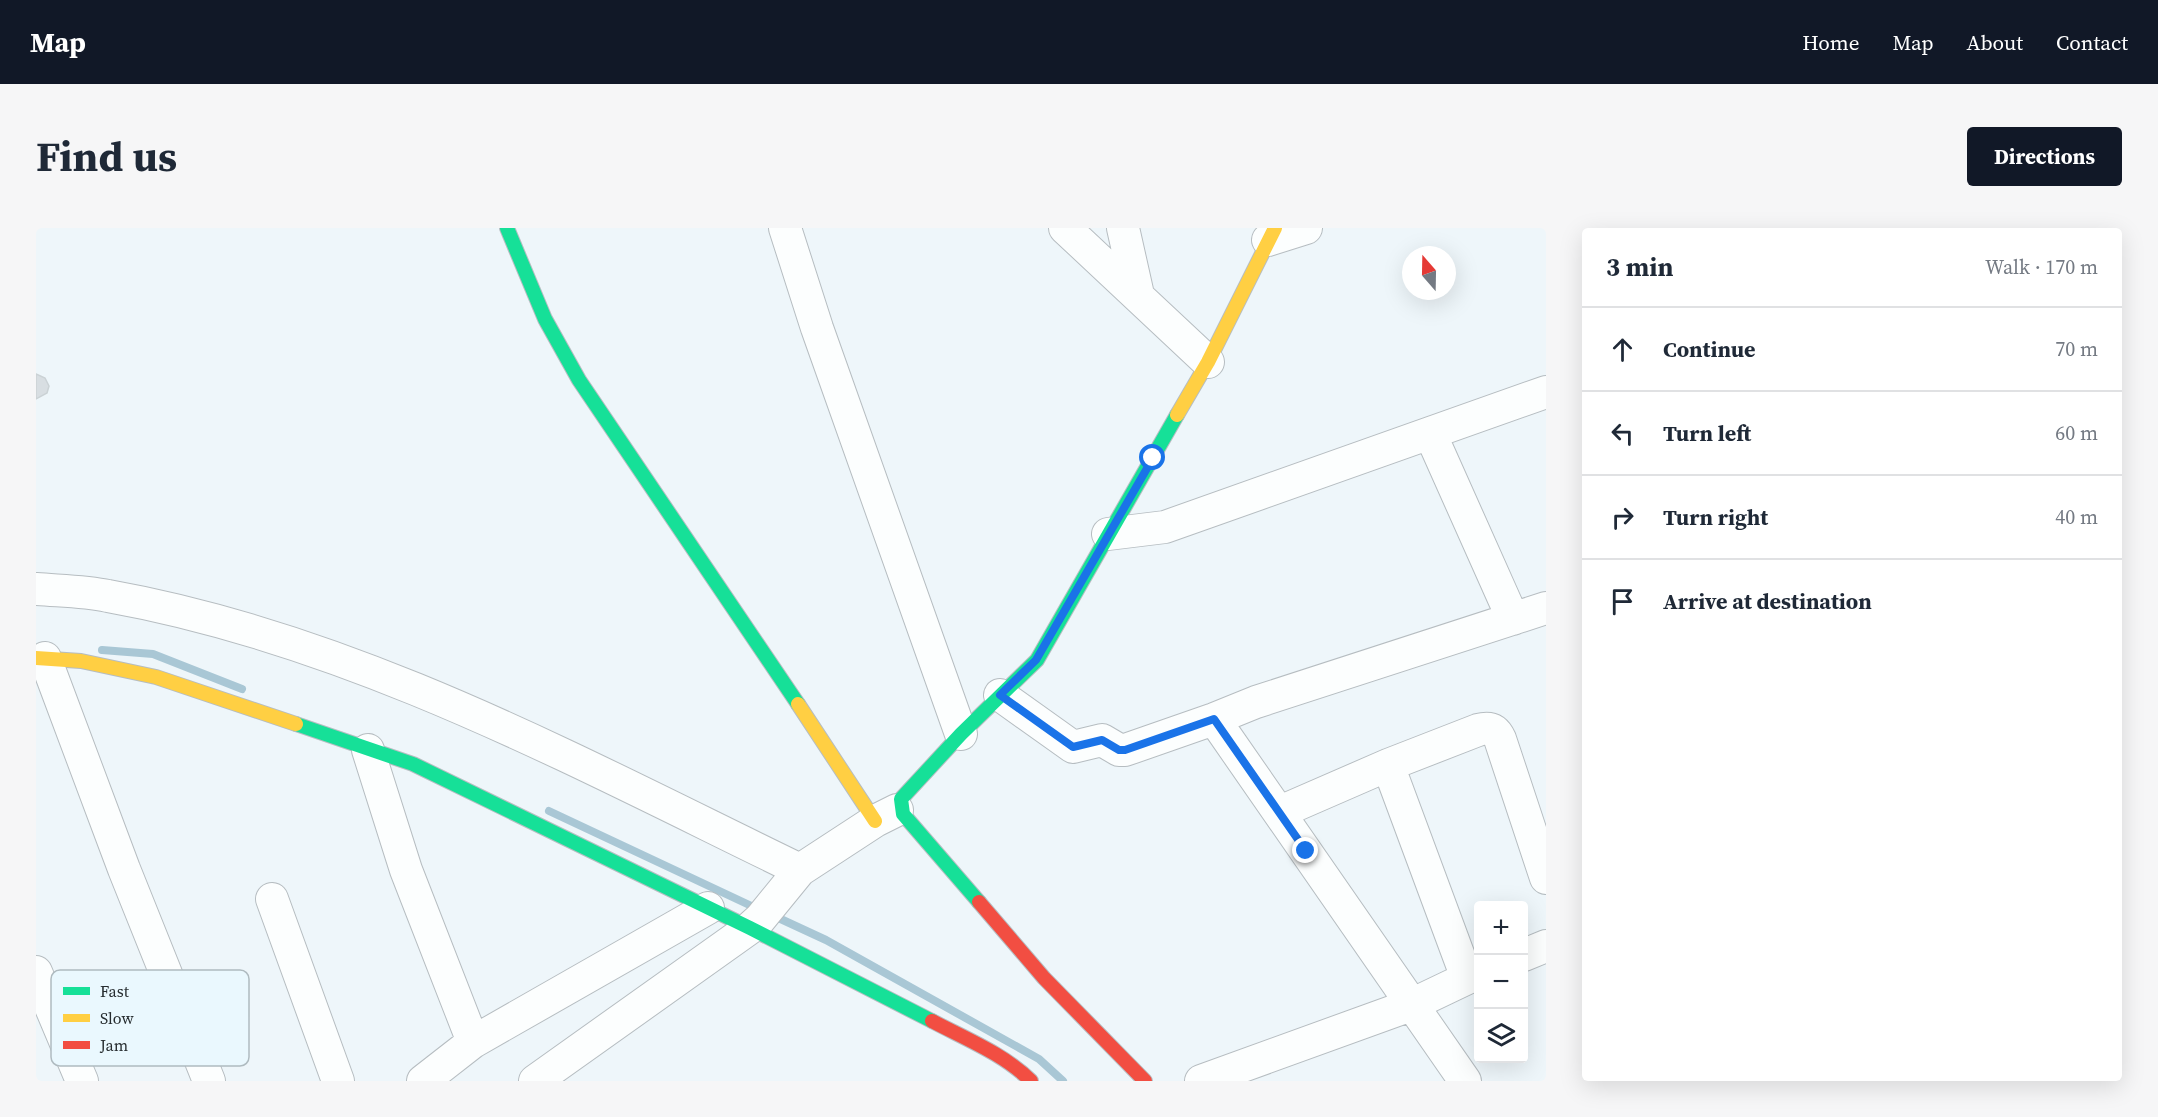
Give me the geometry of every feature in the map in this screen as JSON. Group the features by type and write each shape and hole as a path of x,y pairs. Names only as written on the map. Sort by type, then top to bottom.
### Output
{"street":[{"path":"507,228 545,319 579,380 861,797 888,814 903,814 1044,978 1145,1081"},
{"path":"785,228 821,340 961,735"},
{"path":"1065,228 1208,362"},
{"path":"1123,228 1138,295"},
{"path":"535,1081 755,924 796,876 888,814 961,735 1036,660 1208,362 1272,234 1306,228"},
{"path":"1108,534 1165,528 1546,392"},
{"path":"1430,434 1513,619"},
{"path":"36,589 106,595 220,620 332,656 504,726 796,876"},
{"path":"1000,695 1073,747 1102,740 1119,750 1125,750 1256,702 1546,608"},
{"path":"164,970 41,658 81,661 156,677 413,764 708,908 755,924 996,1054 1023,1072 1031,1081"},
{"path":"1214,719 1466,1081"},
{"path":"1280,812 1388,765 1487,728 1497,732 1546,878"},
{"path":"368,750 406,870 473,1042"},
{"path":"1201,1081 1411,1005 1473,976 1388,765"},
{"path":"272,899 338,1081"},
{"path":"423,1081 473,1042 708,908"},
{"path":"1528,953 1546,946"},
{"path":"36,972 51,1008"},
{"path":"76,1066 82,1081"},
{"path":"203,1066 209,1081"}],"building":[{"path":"36,374 45,378 49,386 47,393 36,399"}],"waterway":[{"path":"102,650 153,654 242,689"},
{"path":"549,811 760,910"},
{"path":"772,915 826,940 1039,1059 1063,1081"}],"traffic: fast":[{"path":"507,228 545,319 579,380 798,704"},
{"path":"979,902 903,814 901,799 961,734 1037,660 1177,415"},
{"path":"296,724 413,764 750,928 932,1021"}],"traffic: slow":[{"path":"1177,415 1208,362 1275,228"},
{"path":"36,658 81,661 156,677 296,724"},
{"path":"798,704 875,821"}],"traffic: jam":[{"path":"979,902 1044,978 1145,1081"},
{"path":"932,1021 997,1055 1031,1081"}],"route":[{"path":"1153,458 1036,660 1000,695 1073,747 1104,740 1119,750 1125,750 1214,719 1306,851"}]}
